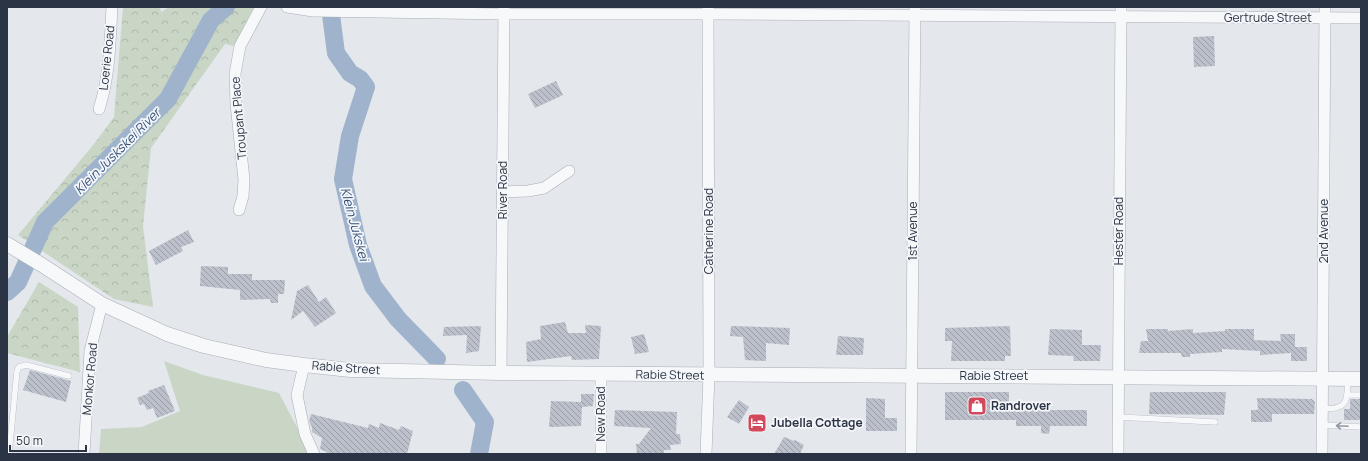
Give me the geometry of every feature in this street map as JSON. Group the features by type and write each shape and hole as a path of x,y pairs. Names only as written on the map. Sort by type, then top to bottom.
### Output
{"street":[{"name":"Loerie Road","path":"99,109 108,70 112,7"},
{"name":"Troupant Place","path":"239,210 243,196 244,180 235,86 235,67 240,46 261,7"},
{"name":"Gertrude Street","path":"286,7 313,11 1325,12 1361,18"},
{"name":"River Road","path":"501,373 504,11"},
{"name":"Catherine Road","path":"706,454 709,375 708,11"},
{"name":"1st Avenue","path":"911,454 915,11"},
{"name":"Hester Road","path":"1118,454 1121,12"},
{"name":"2nd Avenue","path":"1322,454 1325,12"},
{"path":"502,192 528,191 544,188 569,171"},
{"name":"Rabie Street","path":"11,246 102,304 167,334 204,346 266,360 350,370 709,375 1354,379"},
{"name":"Monkor Road","path":"84,454 90,351 102,304"},
{"path":"304,365 297,395 305,434 314,454"},
{"name":"New Road","path":"601,373 601,454"}],"lane":[{"path":"9,454 17,371 20,367 26,365 69,376"},
{"path":"1323,409 1339,408 1345,402 1354,379"},
{"path":"1347,395 1361,396"},
{"path":"1118,417 1215,422"},
{"path":"1322,426 1361,428"}],"green space":[{"path":"123,7 160,7 161,12 169,7 254,7 234,46 225,44 151,148 143,226 153,307 114,299 18,235 94,144 114,117"},
{"path":"39,282 78,307 80,373 7,353 7,337"},
{"path":"164,361 203,375 279,393 311,454 99,454 101,429 142,427 180,411"}],"building":[{"path":"1214,36 1215,66 1194,67 1193,37"},
{"path":"556,81 563,95 535,108 528,94"},
{"path":"188,230 194,242 181,247 183,251 156,265 149,251"},
{"path":"201,266 228,267 228,274 252,274 252,280 285,280 284,294 278,294 278,303 271,303 270,299 240,300 240,290 200,286"},
{"path":"308,285 319,302 326,297 336,313 315,327 303,311 291,320 297,291"},
{"path":"565,322 568,333 586,333 585,325 601,326 599,359 572,360 571,356 527,362 526,342 541,339 540,326"},
{"path":"481,326 479,351 466,353 467,335 443,336 444,327"},
{"path":"731,326 790,328 789,345 766,343 766,361 745,360 743,337 730,336"},
{"path":"1010,326 1011,356 1005,356 1005,361 951,361 952,341 945,341 945,328"},
{"path":"1050,329 1082,330 1082,345 1101,345 1100,361 1074,361 1073,356 1048,355"},
{"path":"1146,329 1168,329 1168,331 1193,329 1193,333 1225,331 1225,329 1254,329 1254,340 1281,341 1280,334 1295,334 1295,347 1307,347 1307,361 1291,361 1291,353 1260,355 1260,351 1222,349 1222,352 1190,354 1190,357 1182,357 1181,353 1139,353 1141,341 1148,341"},
{"path":"644,334 649,352 635,354 631,337"},
{"path":"838,336 864,338 863,355 836,355"},
{"path":"30,370 71,381 66,402 23,390"},
{"path":"164,385 175,411 157,418 153,408 147,410 144,404 140,405 137,398 149,393 148,391"},
{"path":"945,392 1009,392 1009,410 1087,410 1087,426 1050,426 1049,434 1041,433 1041,426 1016,426 1016,420 945,420"},
{"path":"1150,392 1226,392 1224,415 1149,414"},
{"path":"581,394 594,394 593,406 582,407 581,426 549,427 551,401 581,402"},
{"path":"866,398 885,399 885,418 897,418 897,431 866,431"},
{"path":"1257,398 1312,399 1315,402 1314,414 1272,414 1272,422 1251,422 1251,410 1258,410"},
{"path":"1350,399 1361,399 1361,420 1344,420 1344,409 1350,409"},
{"path":"739,400 749,407 739,424 727,417"},
{"path":"615,410 677,412 676,434 680,434 681,444 670,445 671,450 664,450 664,454 637,454 636,444 639,444 651,428 614,426"},
{"path":"311,414 368,428 369,424 379,428 380,423 399,430 401,426 413,431 407,454 326,454 327,452 320,449 322,438 312,432 312,427 309,421"},
{"path":"784,437 794,441 795,440 804,445 800,454 774,454"}],"waterway":[{"name":"Klein Juskskei River","path":"7,292 18,282 45,222 168,99 211,20 226,7"},
{"name":"Klein Jukskei","path":"330,7 336,53 350,73 360,79 366,87 350,136 343,179 358,245 373,286 398,319 437,359"},
{"name":"Klein Jukskei","path":"463,390 485,422 479,454"}],"place":[{"name":"Randrover","path":"977,406"},
{"name":"Jubella Cottage","path":"757,423"}]}
